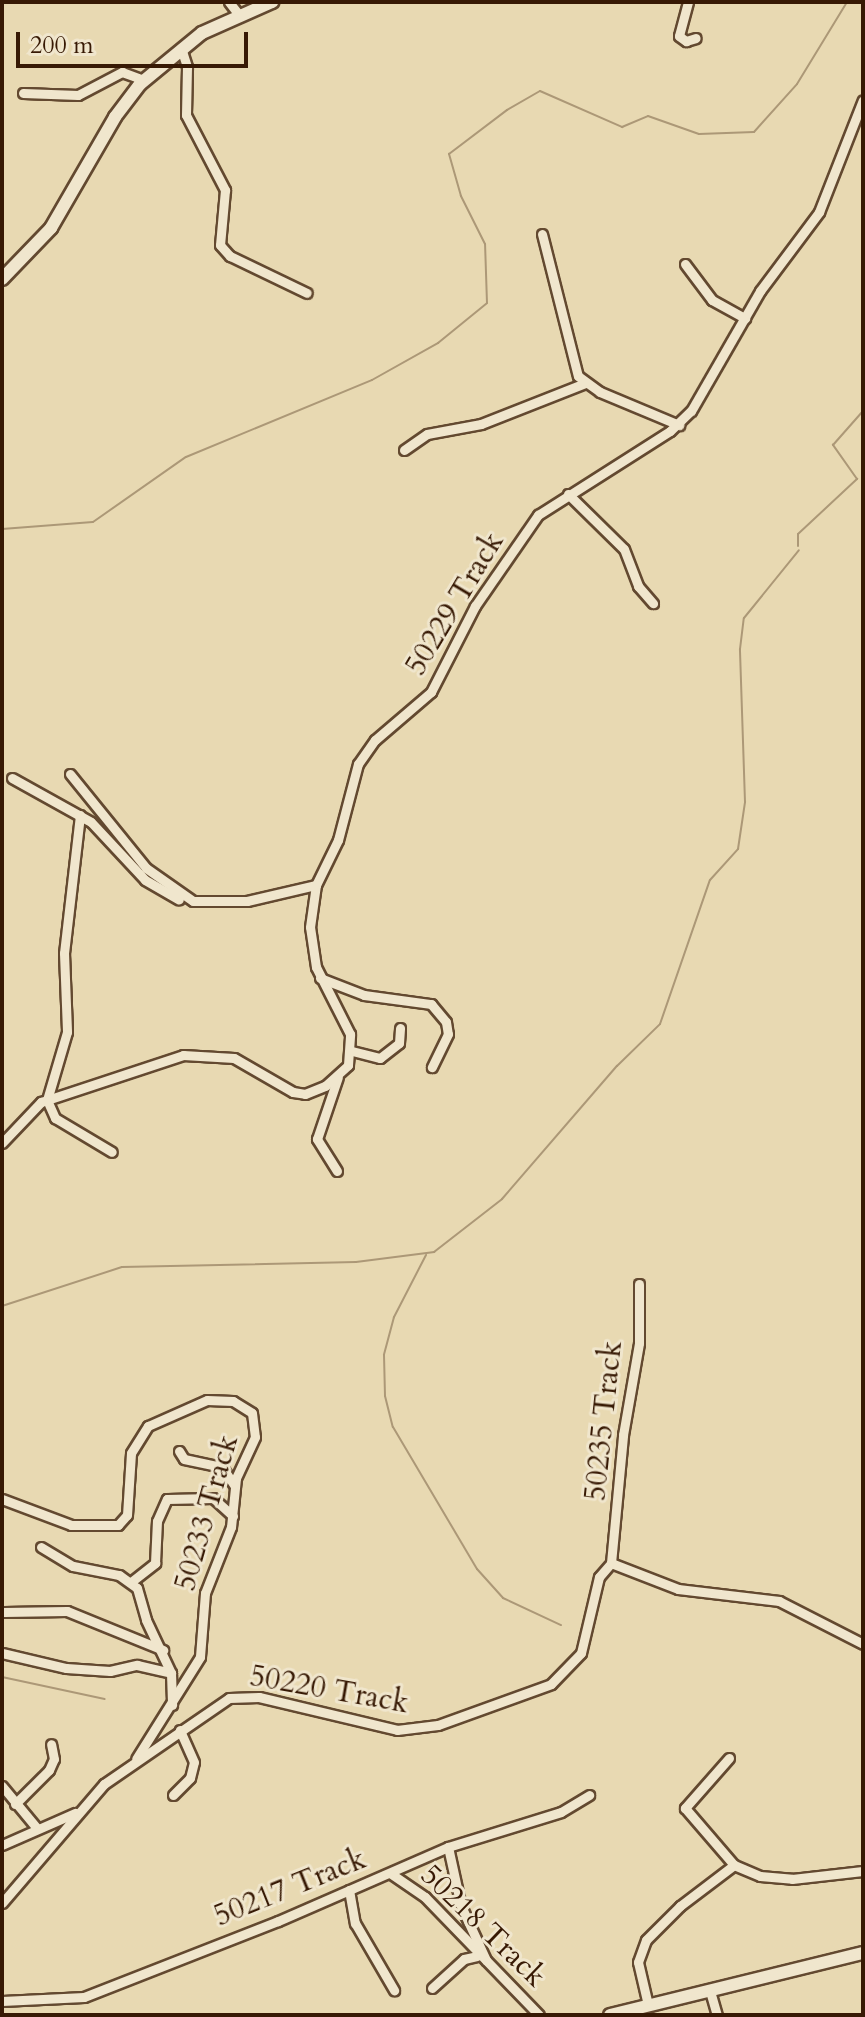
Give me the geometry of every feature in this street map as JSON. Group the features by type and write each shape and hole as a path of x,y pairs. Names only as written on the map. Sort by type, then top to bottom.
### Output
{"street":[{"path":"229,2 239,15"},
{"path":"2,279 51,228 115,117 144,80 181,48 239,15 272,2"},
{"path":"688,2 679,36 686,41 696,38"},
{"path":"181,48 187,67 186,115 225,190 220,245 230,256 307,293"},
{"path":"23,93 78,95 122,72 144,80"},
{"name":"50229 Track","path":"352,1051 350,1034 320,978 310,927 316,885 338,840 351,777 366,750 431,692 475,606 538,515 679,425 699,400 745,318 819,212 863,100"},
{"path":"542,234 574,367 585,383 679,425"},
{"path":"685,264 712,300 745,318"},
{"path":"404,450 427,434 481,424 585,383"},
{"path":"568,494 624,549 638,586 653,603"},
{"path":"70,774 146,868 193,901"},
{"path":"12,778 103,830 145,880 179,901 247,901 316,885"},
{"path":"47,1100 66,1041 64,953 80,815"},
{"path":"320,978 364,995 431,1004 446,1022 448,1034 432,1067"},
{"path":"337,1171 317,1139 338,1077 352,1051 380,1058 399,1043 400,1028"},
{"path":"2,1143 30,1111 47,1100 183,1055 234,1058 293,1092 317,1090 338,1077"},
{"path":"47,1100 63,1124 112,1152"},
{"name":"50235 Track","path":"611,1563 623,1435 639,1343 639,1284"},
{"name":"50233 Track","path":"2,1499 71,1525 120,1524 127,1515 127,1470 139,1436 177,1409 215,1399 245,1407 256,1422 234,1486 233,1516 205,1593 204,1644 172,1705 135,1760"},
{"path":"179,1451 184,1459 222,1467 234,1486"},
{"path":"131,1582 155,1563 157,1521 167,1499 213,1498 233,1516"},
{"path":"41,1547 73,1566 112,1572 131,1582 171,1673 172,1705"},
{"path":"611,1563 678,1589 779,1601 863,1644"},
{"name":"50220 Track","path":"2,1903 76,1812 135,1760 220,1702 249,1696 381,1728 421,1729 551,1684 581,1653 599,1577 611,1563"},
{"path":"4,1612 67,1611 163,1650"},
{"path":"2,1653 66,1668 110,1671 137,1665 171,1673"},
{"path":"173,1795 190,1778 194,1762 180,1730"},
{"path":"15,1804 49,1770 54,1759 51,1744"},
{"path":"729,1758 688,1801 686,1812 734,1865 760,1876 792,1879 863,1871"},
{"path":"2,1786 36,1827"},
{"name":"50217 Track","path":"2,2001 84,1997 448,1847 547,1817 589,1795"},
{"path":"2,1845 36,1827 76,1812"},
{"path":"448,1847 461,1906 488,1965"},
{"path":"648,2005 638,1962 646,1940 680,1906 734,1865"},
{"name":"50218 Track","path":"390,1873 425,1897 477,1956 539,2015"},
{"path":"349,1890 355,1923 394,1990"},
{"path":"610,2015 863,1953"},
{"path":"432,1988 464,1959 477,1956"},
{"path":"710,1991 717,2015"}],"waterway":[{"path":"2,529 93,522 186,457 372,380 438,343 487,303 485,244 461,196 449,154 507,110 540,91 622,127 648,116 699,134 754,132 797,84 847,2"},
{"path":"798,546 798,534 857,479 833,445 863,411"},
{"path":"2,1306 122,1267 356,1262 434,1252 502,1199 617,1066 660,1024 710,880 738,849 745,802 740,649 744,618 799,550"},
{"path":"426,1255 394,1317 384,1355 385,1396 393,1427 477,1569 503,1598 561,1625"},
{"path":"2,1677 105,1699"}]}
